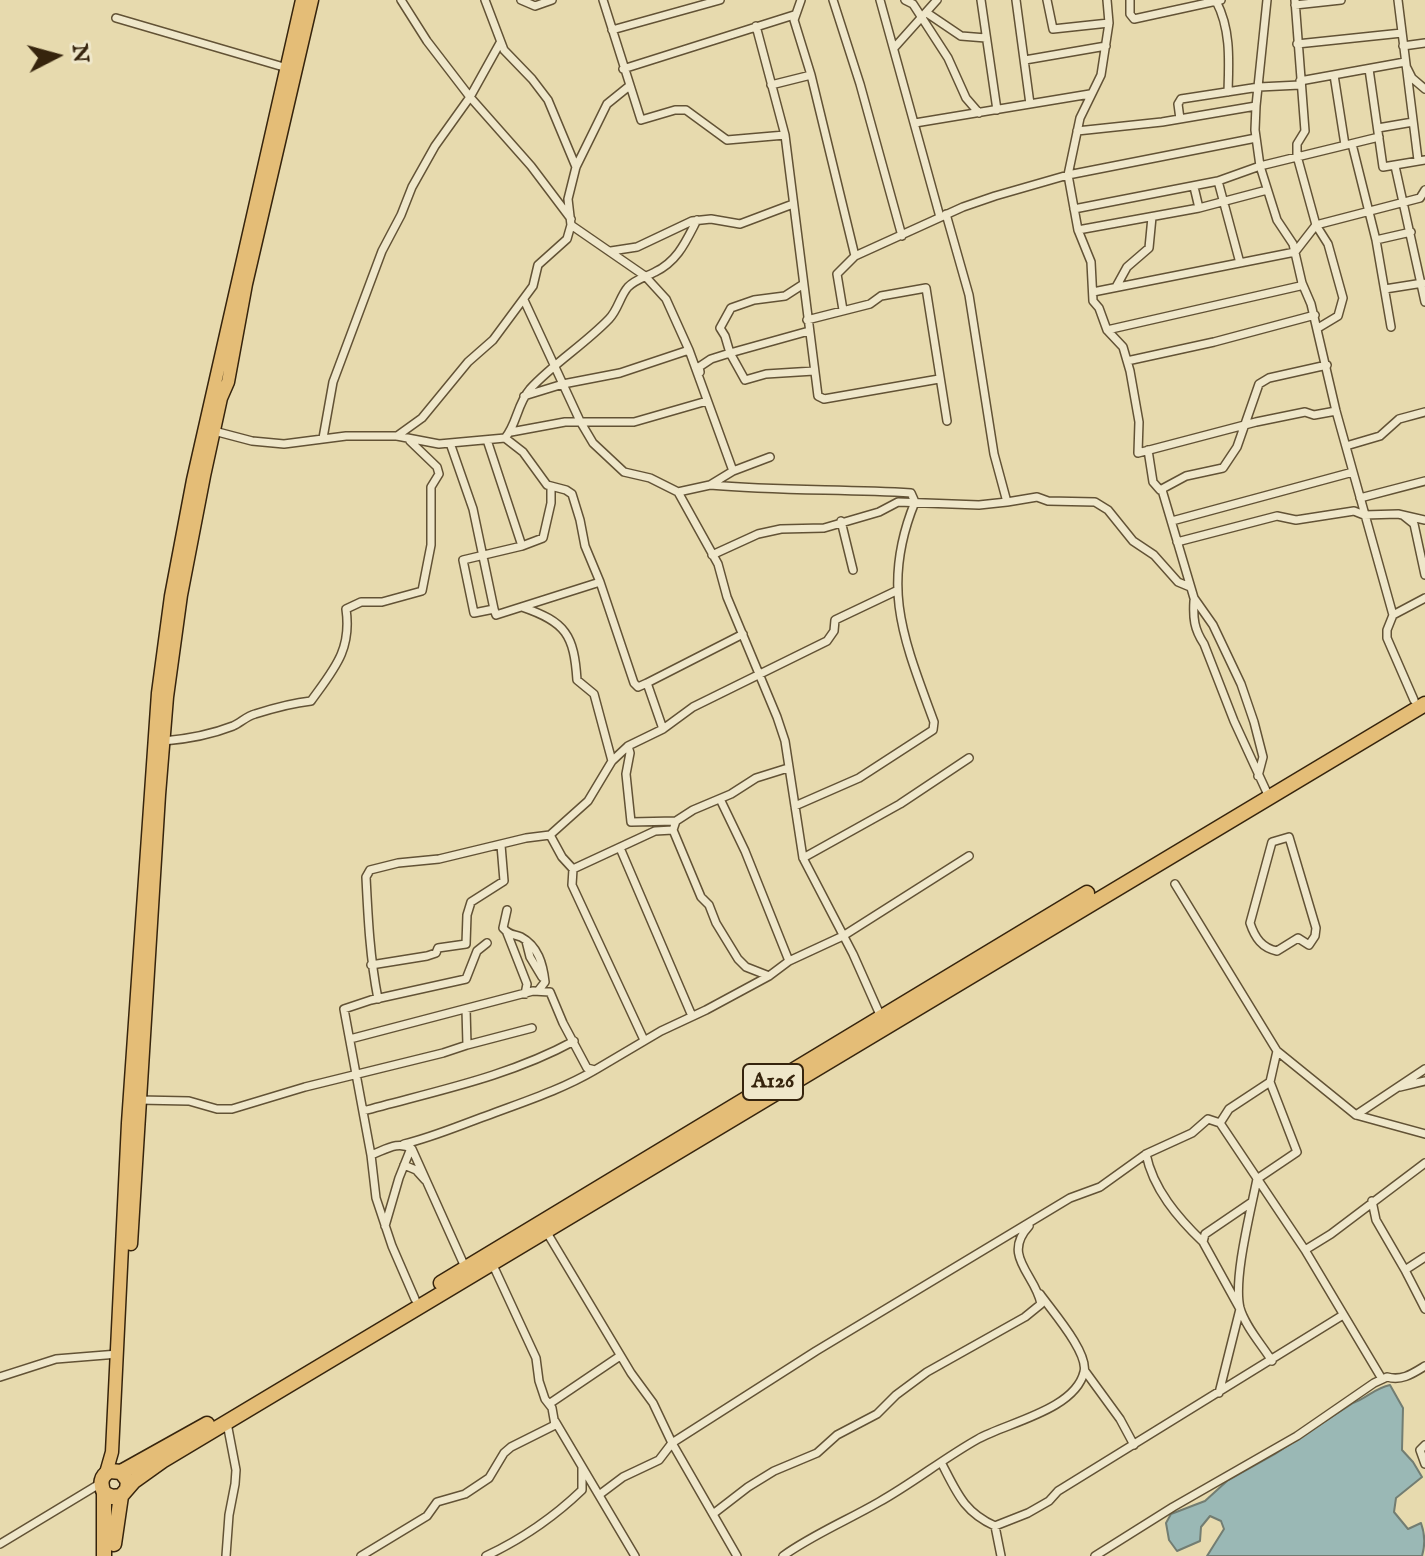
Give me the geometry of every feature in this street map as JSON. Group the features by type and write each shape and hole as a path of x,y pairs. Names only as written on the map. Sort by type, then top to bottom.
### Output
{"highway":[{"name":"A126","path":"110,1478 219,1417 1267,794 1421,699"},
{"name":"A126","path":"124,1493 148,1470 546,1231 855,1039 881,1017 1267,794"},
{"path":"110,1478 112,1497 124,1493"},
{"path":"110,1478 128,1481 113,1556"},
{"path":"104,1556 110,1478"}],"main road":[{"path":"110,1478 124,1195 150,788 171,596 198,453 302,0"},
{"path":"110,1478 164,741 181,595 221,398 228,382 246,284 312,0"}],"street":[{"path":"401,0 427,41 470,97 531,166 571,222 645,276 666,299 689,350 733,471"},
{"path":"485,0 500,43 548,100 576,167"},
{"path":"521,0 539,6 552,0"},
{"path":"603,0 628,87 641,120 680,109 695,114 727,140 785,135"},
{"path":"612,30 720,0"},
{"path":"801,0 794,15 855,256"},
{"path":"833,0 902,236"},
{"path":"880,0 969,295 994,454 1007,502"},
{"path":"905,0 961,36 986,38"},
{"path":"894,48 937,0"},
{"path":"981,0 997,110"},
{"path":"1016,0 1030,104"},
{"path":"1047,0 1053,29 1109,23"},
{"path":"1107,0 1109,23 1101,75 1077,131 1068,175 1078,230 1091,262 1093,301 1107,330 1118,339 1127,361 1139,422 1138,453 1305,412 1314,415 1336,411"},
{"path":"1130,0 1130,14 1134,19 1213,1 1222,15 1229,47 1228,92"},
{"path":"1170,0 1171,10"},
{"path":"1267,0 1256,106 1260,166 1282,232 1291,240 1302,283 1315,315 1336,411 1393,615 1387,638 1421,699"},
{"path":"1318,328 1338,316 1343,298 1328,244 1316,225 1297,156 1297,144 1305,131 1295,3 1341,0"},
{"path":"1369,69 1383,167 1421,160 1413,122 1398,0"},
{"path":"623,69 794,15"},
{"path":"924,15 966,98 979,113"},
{"path":"116,18 287,68"},
{"path":"756,26 785,135 818,396 824,399 939,379"},
{"path":"1297,44 1402,33"},
{"path":"323,438 333,382 376,265 412,187 435,146 470,97 500,43"},
{"path":"1403,46 1425,43"},
{"path":"1025,60 1106,46"},
{"path":"1180,119 1178,104 1181,99 1300,83 1405,62"},
{"path":"1405,62 1412,78 1425,89"},
{"path":"771,85 811,75"},
{"path":"1334,75 1349,144 1376,240 1391,327"},
{"path":"397,436 438,402 468,362 487,347 524,300 535,281 538,265 567,239 571,222 568,199 576,167 607,104 628,87"},
{"path":"915,123 1091,94"},
{"path":"1077,131 1256,106"},
{"path":"1074,209 1218,181 1260,166 1349,144 1413,122"},
{"path":"843,310 837,274 855,256 943,216 995,196 1068,175 1256,138"},
{"path":"1395,166 1425,302"},
{"path":"1218,181 1240,263"},
{"path":"1194,187 1199,208"},
{"path":"1078,230 1199,208 1267,190"},
{"path":"1093,292 1295,252 1316,225 1420,198 1425,190"},
{"path":"609,251 619,252 637,247 697,220 740,224 793,204"},
{"path":"1116,287 1127,267 1149,248 1152,217"},
{"path":"508,435 524,396 554,365 609,319 628,288 679,255 697,220"},
{"path":"1376,240 1411,232"},
{"path":"1107,330 1300,286 1302,283"},
{"path":"1385,289 1423,283"},
{"path":"802,285 785,296 754,300 727,311 720,328 745,380 766,374 814,371"},
{"path":"807,320 870,304 881,296 926,288 947,421"},
{"path":"524,300 580,421 600,452 624,472 650,478 678,492 721,571 727,597 781,729 803,858 881,1017"},
{"path":"1127,361 1315,315"},
{"path":"703,390 699,367 711,359 809,331"},
{"path":"524,396 563,384 620,373 689,350"},
{"path":"1162,490 1186,476 1223,468 1237,447 1262,381 1327,365"},
{"path":"214,431 252,441 284,444 323,438 397,436 450,443 487,440 539,425 580,421 634,422 707,401"},
{"path":"1346,446 1380,436 1399,419 1425,412"},
{"path":"508,435 539,477 551,488 572,494 585,546 638,687 743,634"},
{"path":"164,741 193,738 235,725 253,714 269,712 290,703 311,701 342,658 349,626 346,609 361,602 382,602 422,591 431,545 431,487 439,474 437,467 409,440"},
{"path":"487,440 522,546"},
{"path":"450,443 473,509 496,615 600,582"},
{"path":"1148,450 1153,482 1162,490 1194,598 1213,625 1241,684 1262,752 1258,776"},
{"path":"710,485 733,471 770,457"},
{"path":"1172,521 1353,472"},
{"path":"1360,498 1425,481"},
{"path":"678,492 710,485 859,493 890,491 911,493 915,502 902,534 896,591 906,639 934,722 933,730 859,778 795,806"},
{"path":"494,609 474,613 463,560 539,541 546,533 551,488"},
{"path":"712,555 758,534 781,529 824,528 879,512 893,504 979,505 1037,497 1048,501 1095,502 1108,510 1133,541 1154,555 1178,582 1190,587"},
{"path":"1177,542 1277,516 1296,520 1354,511 1364,515 1398,514 1425,520"},
{"path":"1398,514 1414,524 1425,575"},
{"path":"841,521 853,570"},
{"path":"378,999 371,965 366,877 370,870 550,835 588,801 612,761 628,746 663,729 693,707 827,641 834,631 835,620 896,591"},
{"path":"1194,598 1193,623 1267,794"},
{"path":"1393,615 1425,598"},
{"path":"522,607 549,617 568,635 575,653 577,680 594,694 612,761"},
{"path":"647,683 663,729"},
{"path":"628,746 630,753 626,774 631,822 676,821 756,778 788,768"},
{"path":"803,858 900,804 969,758"},
{"path":"720,799 745,851 789,961"},
{"path":"676,821 673,830 701,897 709,905 716,923 738,959 746,967 769,976"},
{"path":"573,869 655,831 673,830"},
{"path":"550,835 573,869 572,885 644,1040"},
{"path":"1289,837 1316,928 1309,945 1298,938 1277,951 1268,949 1254,936 1250,923 1272,842 1289,837"},
{"path":"371,965 427,956 436,953 438,948 466,944 467,915 471,902 504,881 501,845"},
{"path":"620,848 692,1016"},
{"path":"371,1155 408,1146 575,1082 644,1040 769,976 789,961 843,936 917,886 969,856"},
{"path":"1175,884 1277,1051 1356,1115 1425,1134"},
{"path":"507,910 503,928 527,984 525,994"},
{"path":"507,933 526,941 530,957 545,982 538,991"},
{"path":"415,1299 376,1198 344,1009 466,979 477,951 487,943"},
{"path":"350,1039 525,994 550,992 587,1068 595,1070"},
{"path":"466,1009 467,1045"},
{"path":"139,1100 189,1101 217,1109 232,1109 532,1028"},
{"path":"363,1111 509,1071 574,1041"},
{"path":"1219,1393 1240,1309 1241,1262 1257,1179 1297,1152 1270,1082 1277,1051"},
{"path":"1356,1115 1425,1069"},
{"path":"1397,1088 1425,1081"},
{"path":"1220,1123 1229,1109 1270,1082"},
{"path":"599,1495 623,1477 659,1460 672,1443 816,1351 1070,1198 1100,1187 1146,1154 1192,1133 1208,1119 1220,1123 1305,1250 1382,1379"},
{"path":"408,1146 429,1184 466,1268"},
{"path":"385,1226 408,1146"},
{"path":"1146,1154 1162,1192 1183,1223 1203,1242 1272,1361"},
{"path":"1305,1250 1425,1163"},
{"path":"404,1165 416,1170 429,1184"},
{"path":"1372,1201 1376,1220 1425,1309"},
{"path":"1203,1242 1205,1234 1252,1202"},
{"path":"1036,1218 1021,1236 1018,1253 1029,1279 1082,1352 1085,1371 1120,1419 1134,1445"},
{"path":"546,1231 620,1356 653,1403 672,1443 737,1556"},
{"path":"1405,1270 1425,1257"},
{"path":"492,1263 536,1358 539,1381 555,1421 635,1556"},
{"path":"713,1514 774,1471 817,1453 837,1435 877,1414 927,1372 1025,1317 1041,1304 1039,1293"},
{"path":"942,1464 975,1517 995,1526 1049,1501 1058,1491 1343,1315"},
{"path":"0,1377 56,1359 118,1354"},
{"path":"549,1404 620,1356"},
{"path":"1095,1556 1297,1436 1382,1379 1409,1377 1425,1366"},
{"path":"783,1556 942,1464 979,1438 1050,1407 1078,1385 1085,1371"},
{"path":"361,1556 427,1516 437,1502 465,1494 489,1478 504,1453 517,1442 551,1428 555,1421"},
{"path":"226,1556 236,1470 227,1423"},
{"path":"1425,1445 1420,1450 1425,1464"},
{"path":"486,1556 508,1546 558,1513 582,1490 582,1464"},
{"path":"0,1544 110,1478"},
{"path":"995,1526 1001,1556"}],"water":[{"path":"1390,1385 1403,1408 1402,1450 1422,1477 1396,1498 1394,1512 1408,1529 1421,1523 1424,1540 1422,1556 1207,1556 1224,1529 1221,1521 1210,1516 1201,1527 1200,1541 1177,1551 1169,1540 1166,1523 1171,1514 1205,1501 1227,1481 1353,1403"}]}
